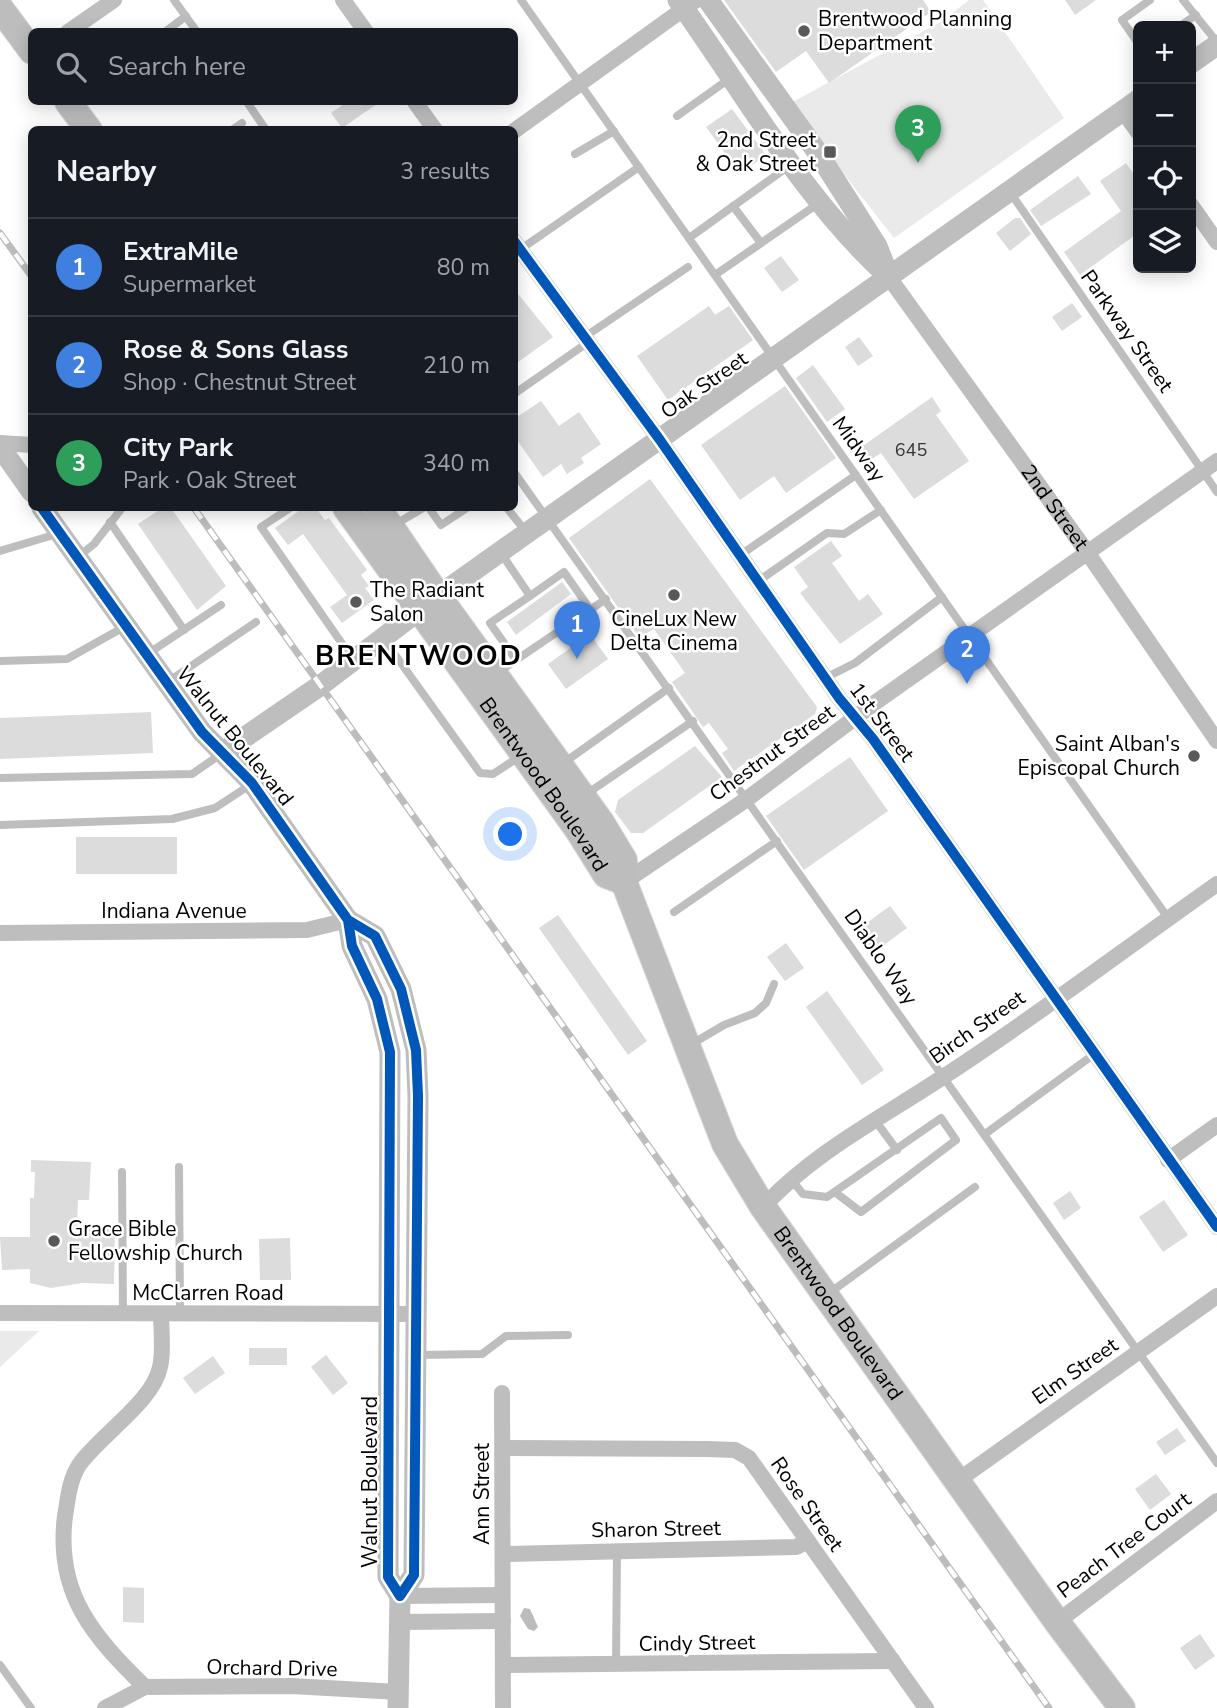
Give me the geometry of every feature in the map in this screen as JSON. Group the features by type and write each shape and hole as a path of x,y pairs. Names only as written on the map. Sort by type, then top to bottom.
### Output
{"main road":[{"path":"0,8 28,46"},
{"path":"70,105 86,126"},
{"name":"Brentwood Boulevard","path":"349,511 494,675 543,756 606,875 624,882"},
{"name":"Brentwood Boulevard","path":"385,517 429,603 543,756 583,797 624,860 624,882 725,1144 763,1207 1057,1622 1122,1708"}],"street":[{"path":"74,28 114,0"},
{"path":"343,0 363,28"},
{"name":"2nd Street","path":"708,0 821,158 877,246 888,276"},
{"path":"518,128 581,85 687,3"},
{"name":"2nd Street","path":"687,3 732,78 792,164 864,254 888,276 1087,552 1217,741"},
{"path":"1196,59 1217,43"},
{"path":"417,105 432,126"},
{"name":"Oak Street","path":"223,752 888,276 1131,106"},
{"path":"1195,210 1217,242"},
{"name":"1st Street","path":"518,245 660,440 757,582 1217,1227"},
{"path":"0,445 28,445"},
{"path":"0,445 28,486"},
{"name":"Chestnut Street","path":"624,882 747,799 1217,461"},
{"name":"Walnut Boulevard","path":"44,511 202,732 252,783 348,920 375,936 401,989 416,1050 416,1355 414,1575 400,1596"},
{"name":"Birch Street","path":"763,1207 790,1178 874,1119 944,1077 1217,884"},
{"name":"Walnut Boulevard","path":"348,920 352,946 377,999 390,1052 388,1577 400,1596 398,1700"},
{"name":"Indiana Avenue","path":"0,933 307,930 348,920"},
{"path":"1168,1160 1217,1125"},
{"name":"Elm Street","path":"957,1480 1217,1296"},
{"name":"McClarren Road","path":"0,1313 416,1314"},
{"path":"145,1688 100,1643 78,1608 66,1567 64,1530 69,1489 78,1468 153,1386 160,1367 161,1314"},
{"name":"Ann Street","path":"502,1393 503,1708"},
{"name":"Rose Street","path":"503,1448 735,1450 749,1458 926,1708"},
{"name":"Peach Tree Court","path":"1057,1622 1217,1501"},
{"name":"Sharon Street","path":"503,1554 796,1547 808,1541"},
{"path":"400,1596 502,1595"},
{"path":"400,1622 503,1621"},
{"name":"Cindy Street","path":"503,1665 893,1661"},
{"name":"Orchard Drive","path":"105,1708 145,1688 302,1686 398,1700"}],"lane":[{"path":"174,0 194,28"},
{"name":"Midway","path":"521,0 1168,918"},
{"path":"1133,36 1122,20 1150,0"},
{"path":"1183,0 1217,43"},
{"path":"1187,21 1196,15"},
{"path":"170,28 186,16"},
{"path":"677,116 732,78"},
{"path":"249,105 263,126"},
{"path":"238,126 242,123"},
{"path":"575,154 614,131"},
{"path":"689,238 792,164"},
{"path":"518,245 639,167"},
{"name":"Parkway Street","path":"1009,191 1217,492"},
{"path":"715,275 821,202"},
{"path":"733,206 761,243"},
{"path":"518,391 688,267"},
{"path":"739,556 856,475"},
{"name":"Diablo Way","path":"518,478 606,598 1217,1463"},
{"path":"757,582 827,533 845,534 881,510"},
{"path":"78,557 94,544 119,511"},
{"path":"285,511 261,527 354,660"},
{"path":"385,517 410,511"},
{"path":"431,511 441,525 462,511"},
{"path":"510,511 529,534"},
{"path":"110,522 184,630"},
{"path":"0,551 60,533"},
{"path":"501,553 530,596"},
{"path":"516,660 490,624 564,572 590,609"},
{"path":"825,678 855,663 942,597"},
{"path":"494,675 606,598"},
{"path":"146,654 222,606"},
{"path":"167,683 256,622"},
{"path":"0,661 68,659 127,625"},
{"path":"383,638 480,773 493,774 543,756 669,688"},
{"path":"583,797 692,721"},
{"path":"0,778 192,774 223,752"},
{"path":"0,825 172,819 215,808 252,783"},
{"path":"674,912 777,841"},
{"path":"687,1046 724,1025 755,1013 766,1003 774,984"},
{"path":"985,1134 1093,1055"},
{"path":"790,1178 803,1194 827,1197 941,1118 956,1140 861,1212 835,1193"},
{"path":"874,1119 897,1150"},
{"path":"179,1167 180,1314"},
{"path":"122,1172 123,1313"},
{"path":"826,1296 975,1187"},
{"path":"416,1355 482,1354 506,1336 568,1335"},
{"path":"616,1665 617,1551"},
{"path":"0,1665 32,1708"}],"shaded area":[{"path":"969,0 983,0 1064,118 894,238 789,104 942,21"},
{"path":"0,1331 39,1331 0,1367"},
{"path":"524,1608 530,1609 538,1627 534,1631 528,1629 520,1616"}],"building":[{"path":"724,0 923,0 931,12 829,83 806,51 776,72"},
{"path":"1065,0 1096,0 1075,15"},
{"path":"343,105 376,105 345,126 341,126 331,113"},
{"path":"732,109 766,155 740,174 706,127"},
{"path":"1126,163 1133,173 1133,237 1080,275 1064,252 1121,211 1100,181"},
{"path":"1078,176 1091,194 1041,226 1030,210"},
{"path":"1015,218 1020,218 1031,234 1010,251 996,233"},
{"path":"781,256 799,280 782,292 764,268"},
{"path":"518,294 553,337 518,362"},
{"path":"1072,303 1082,317 1062,331 1052,317"},
{"path":"709,306 715,315 729,306 753,340 668,400 637,356"},
{"path":"859,337 873,356 858,366 845,347"},
{"path":"813,365 845,409 827,422 796,378"},
{"path":"785,386 836,458 786,493 774,476 740,500 701,445"},
{"path":"932,397 941,411 936,415 969,461 914,499 881,453 869,461 860,448"},
{"path":"541,401 559,426 579,412 601,444 581,458 584,463 567,474 561,464 543,477 518,442 518,416"},
{"path":"650,479 817,707 815,714 734,771 722,753 728,749 709,723 703,727 672,682 685,673 654,629 639,637 569,538"},
{"path":"158,511 173,511 226,586 197,610 138,524"},
{"path":"299,511 318,511 325,520 329,518 367,570 361,575 369,586 365,588 374,600 342,623 330,607 347,595 303,534 288,545 275,528"},
{"path":"831,541 842,556 832,563 859,601 868,594 883,614 840,644 800,593 808,587 794,567"},
{"path":"562,582 571,594 516,635 507,622"},
{"path":"590,634 608,659 566,689 548,664"},
{"path":"151,712 153,753 0,759 0,718"},
{"path":"695,746 722,777 643,833 631,833 615,812 618,800"},
{"path":"850,757 888,811 804,870 766,816"},
{"path":"76,837 177,837 177,874 76,874"},
{"path":"890,906 907,928 873,953 857,930"},
{"path":"558,915 647,1041 628,1055 539,928"},
{"path":"786,943 804,968 785,981 767,957"},
{"path":"827,991 884,1070 862,1085 806,1007"},
{"name":"Grace Bible Fellowship Church","path":"31,1160 91,1162 89,1200 78,1200 77,1225 115,1225 114,1284 82,1283 51,1288 30,1283 30,1269 2,1270 0,1237 30,1237 30,1198 34,1198 35,1172 31,1172"},
{"path":"1070,1191 1081,1208 1064,1220 1053,1203"},
{"path":"1164,1200 1188,1235 1163,1252 1139,1217"},
{"path":"290,1238 291,1280 260,1280 259,1239"},
{"path":"249,1348 287,1348 287,1365 249,1365"},
{"path":"326,1355 348,1383 333,1395 311,1367"},
{"path":"213,1356 225,1373 195,1394 183,1378"},
{"path":"1177,1428 1186,1441 1165,1455 1156,1442"},
{"path":"1156,1474 1171,1494 1150,1510 1135,1489"},
{"path":"123,1587 144,1588 144,1623 123,1622"},
{"path":"1200,1634 1215,1656 1195,1670 1180,1648"}],"railway":[{"path":"0,233 28,272"},
{"path":"196,511 1049,1708"}],"cycle path":[{"path":"518,246 660,440 839,698 873,739 1217,1227"},
{"path":"44,511 202,732 252,783 348,920"},
{"path":"348,920 375,936 401,989 416,1050 418,1096 414,1575 400,1596 388,1577 390,1052 377,999 352,946 348,920"}],"place":[{"name":"Brentwood Planning Department","path":"804,31"},
{"name":"2nd Street & Oak Street","path":"830,152"},
{"name":"City Park","path":"918,163"},
{"name":"CineLux New Delta Cinema","path":"674,595"},
{"name":"The Radiant Salon","path":"356,602"},
{"name":"ExtraMile","path":"577,659"},
{"name":"Rose & Sons Glass","path":"967,684"},
{"name":"Saint Alban's Episcopal Church","path":"1194,756"},
{"name":"Grace Bible Fellowship Church","path":"54,1241"}],"district":[{"name":"BRENTWOOD","path":"419,656"}]}
